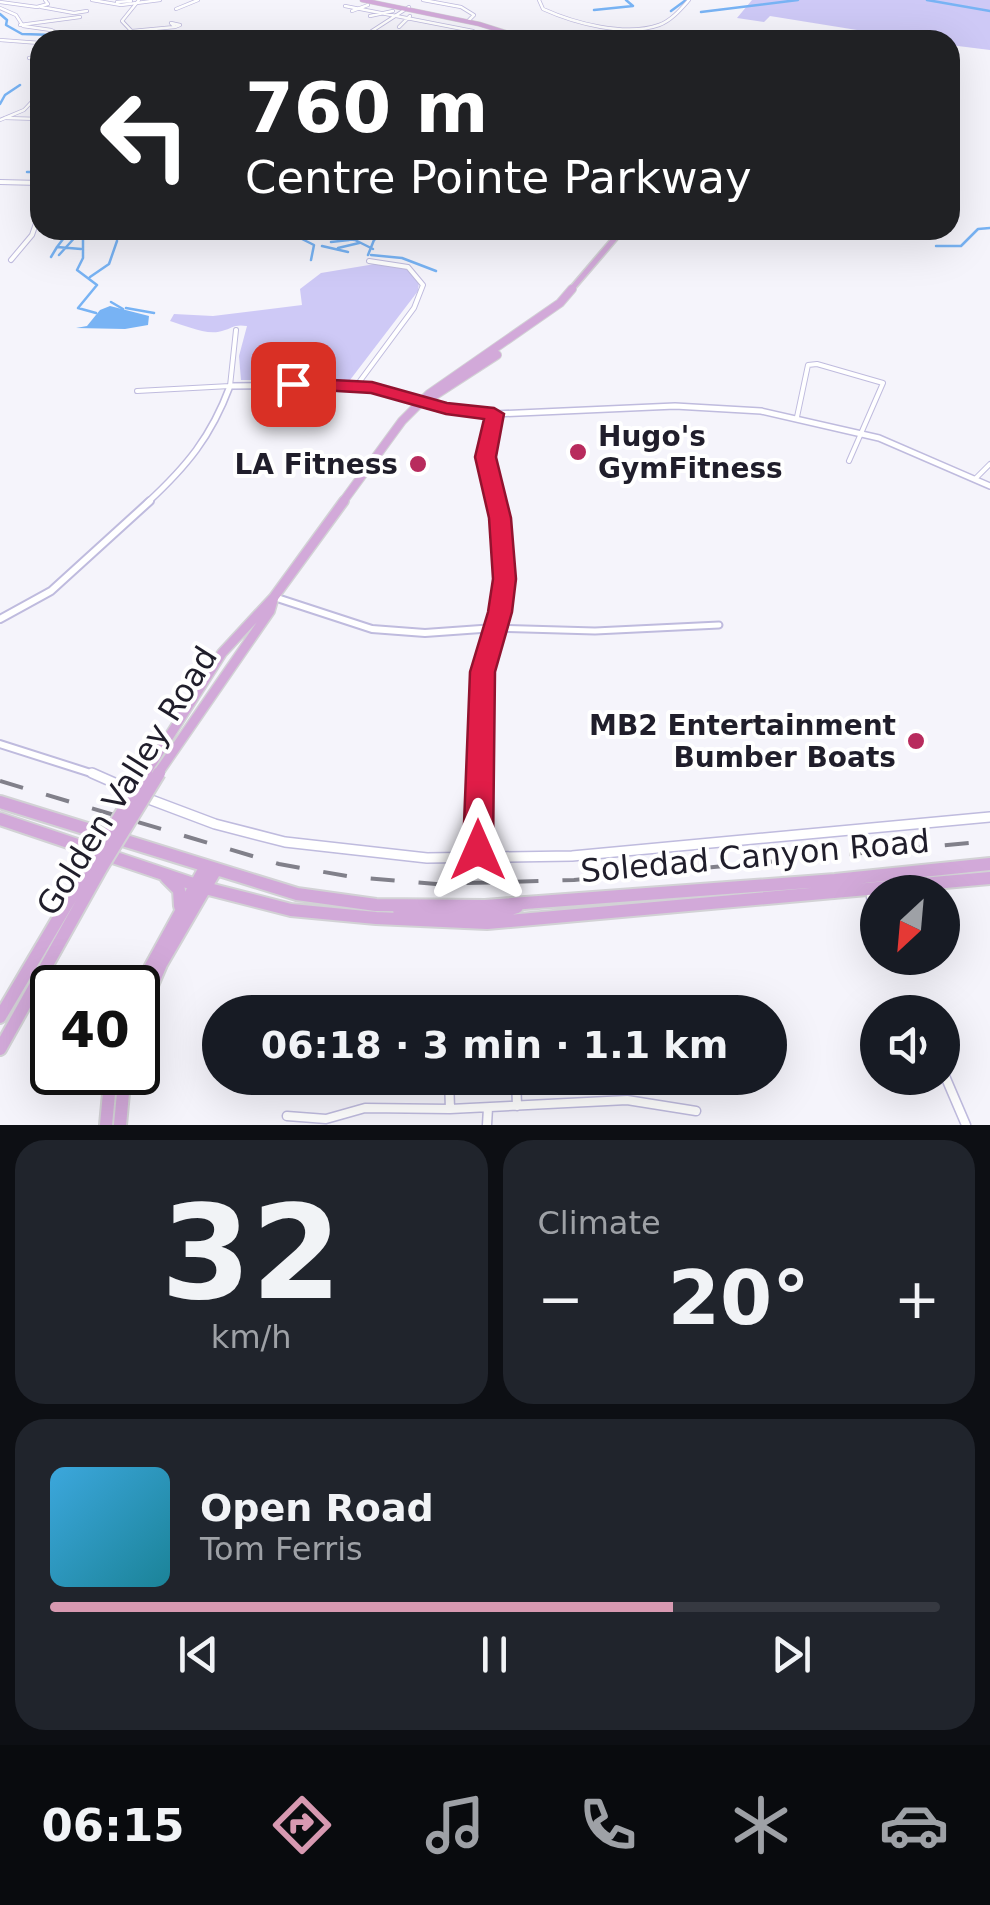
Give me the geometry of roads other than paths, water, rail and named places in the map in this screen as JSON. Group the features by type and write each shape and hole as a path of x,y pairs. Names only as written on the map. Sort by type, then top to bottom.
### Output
{"main road":[{"path":"361,4 408,8 504,30"},
{"path":"370,5 408,8 498,30"},
{"name":"Golden Valley Road","path":"424,402 429,394 560,303 614,240"},
{"name":"Golden Valley Road","path":"0,1017 155,769 270,611 274,597 387,439 424,402 557,314 621,240"},
{"name":"Soledad Canyon Road","path":"0,802 297,894 376,905 529,902 990,864"},
{"name":"Soledad Canyon Road","path":"0,819 200,886 308,912 482,921 860,893"},
{"name":"Golden Valley Road","path":"0,1050 95,866"},
{"path":"925,875 935,869"},
{"path":"151,965 179,914 210,870"},
{"path":"160,873 180,892 179,914"},
{"name":"Soledad Canyon Road","path":"960,882 990,878"},
{"path":"745,886 860,884"},
{"path":"160,968 200,886"},
{"path":"376,905 482,921 529,902"},
{"path":"106,1125 109,1095"},
{"path":"120,1125 122,1095"}],"street":[{"path":"38,7 48,4 45,0"},
{"path":"92,0 122,5 160,0"},
{"path":"186,5 197,0"},
{"path":"422,0 463,8 474,15 469,20"},
{"path":"540,0 543,10 571,20 622,26 660,25 689,0"},
{"path":"114,3 131,1"},
{"path":"131,30 122,18 138,2"},
{"path":"0,5 74,14 87,11"},
{"path":"0,5 16,16 20,25"},
{"path":"112,13 122,5"},
{"path":"360,14 370,5"},
{"path":"370,5 393,18 458,30"},
{"path":"349,7 377,7"},
{"path":"374,30 408,8"},
{"path":"370,16 393,11"},
{"path":"20,25 80,16"},
{"path":"399,27 408,18"},
{"path":"20,25 40,30"},
{"path":"143,30 176,27"},
{"path":"0,40 30,42"},
{"path":"3,119 30,106"},
{"path":"3,119 30,118"},
{"path":"0,182 30,182"},
{"path":"11,260 30,237"},
{"path":"357,385 414,308 423,285 418,273 407,266 368,261"},
{"path":"0,618 51,592 184,470 216,426 230,386 236,330"},
{"path":"797,417 808,364 883,383 848,461"},
{"path":"138,391 357,385 494,414 692,406 797,417 860,432 990,486"},
{"path":"478,861 482,672 496,628 504,579 502,528 486,457 494,414"},
{"path":"975,478 990,464"},
{"path":"274,597 345,623 380,630 595,631 718,625"},
{"path":"0,744 92,772 180,811 274,838 374,856 478,861 682,847 990,817"},
{"path":"450,1095 450,1109"},
{"path":"517,1095 518,1106"},
{"path":"953,1095 966,1125"},
{"path":"287,1116 326,1119 366,1108 450,1109 626,1100 696,1111"},
{"path":"487,1125 488,1107"}],"water":[{"path":"110,306 149,316 148,325 125,329 76,328 87,326 100,310"}],"waterway":[{"path":"594,10 633,6 626,0"},
{"path":"671,11 686,0"},
{"path":"701,12 798,0"},
{"path":"927,0 990,11"},
{"path":"0,14 7,20 6,25 30,34"},
{"path":"0,104 5,95 20,85"},
{"path":"936,246 961,246 978,229 990,228"},
{"path":"57,247 62,240"},
{"path":"66,248 73,240"},
{"path":"83,240 83,258 77,270 97,285 78,308 96,313"},
{"path":"304,240 314,245 311,260"},
{"path":"331,242 349,240"},
{"path":"355,240 371,248"},
{"path":"371,248 374,240"},
{"path":"90,277 109,264 117,241"},
{"path":"338,248 359,243"},
{"path":"322,246 348,252"},
{"path":"51,257 57,247"},
{"path":"57,247 66,248"},
{"path":"59,255 66,248"},
{"path":"66,248 81,249"},
{"path":"368,255 371,248"},
{"path":"371,255 402,258 436,271"},
{"path":"111,302 123,309"},
{"path":"126,308 154,313"}],"railway":[{"path":"0,781 279,864 352,877 436,884 574,880 990,841"}],"place":[{"name":"Hugo's GymFitness","path":"578,452"},
{"name":"LA Fitness","path":"418,464"},
{"name":"MB2 Entertainment Bumber Boats","path":"916,741"}]}
